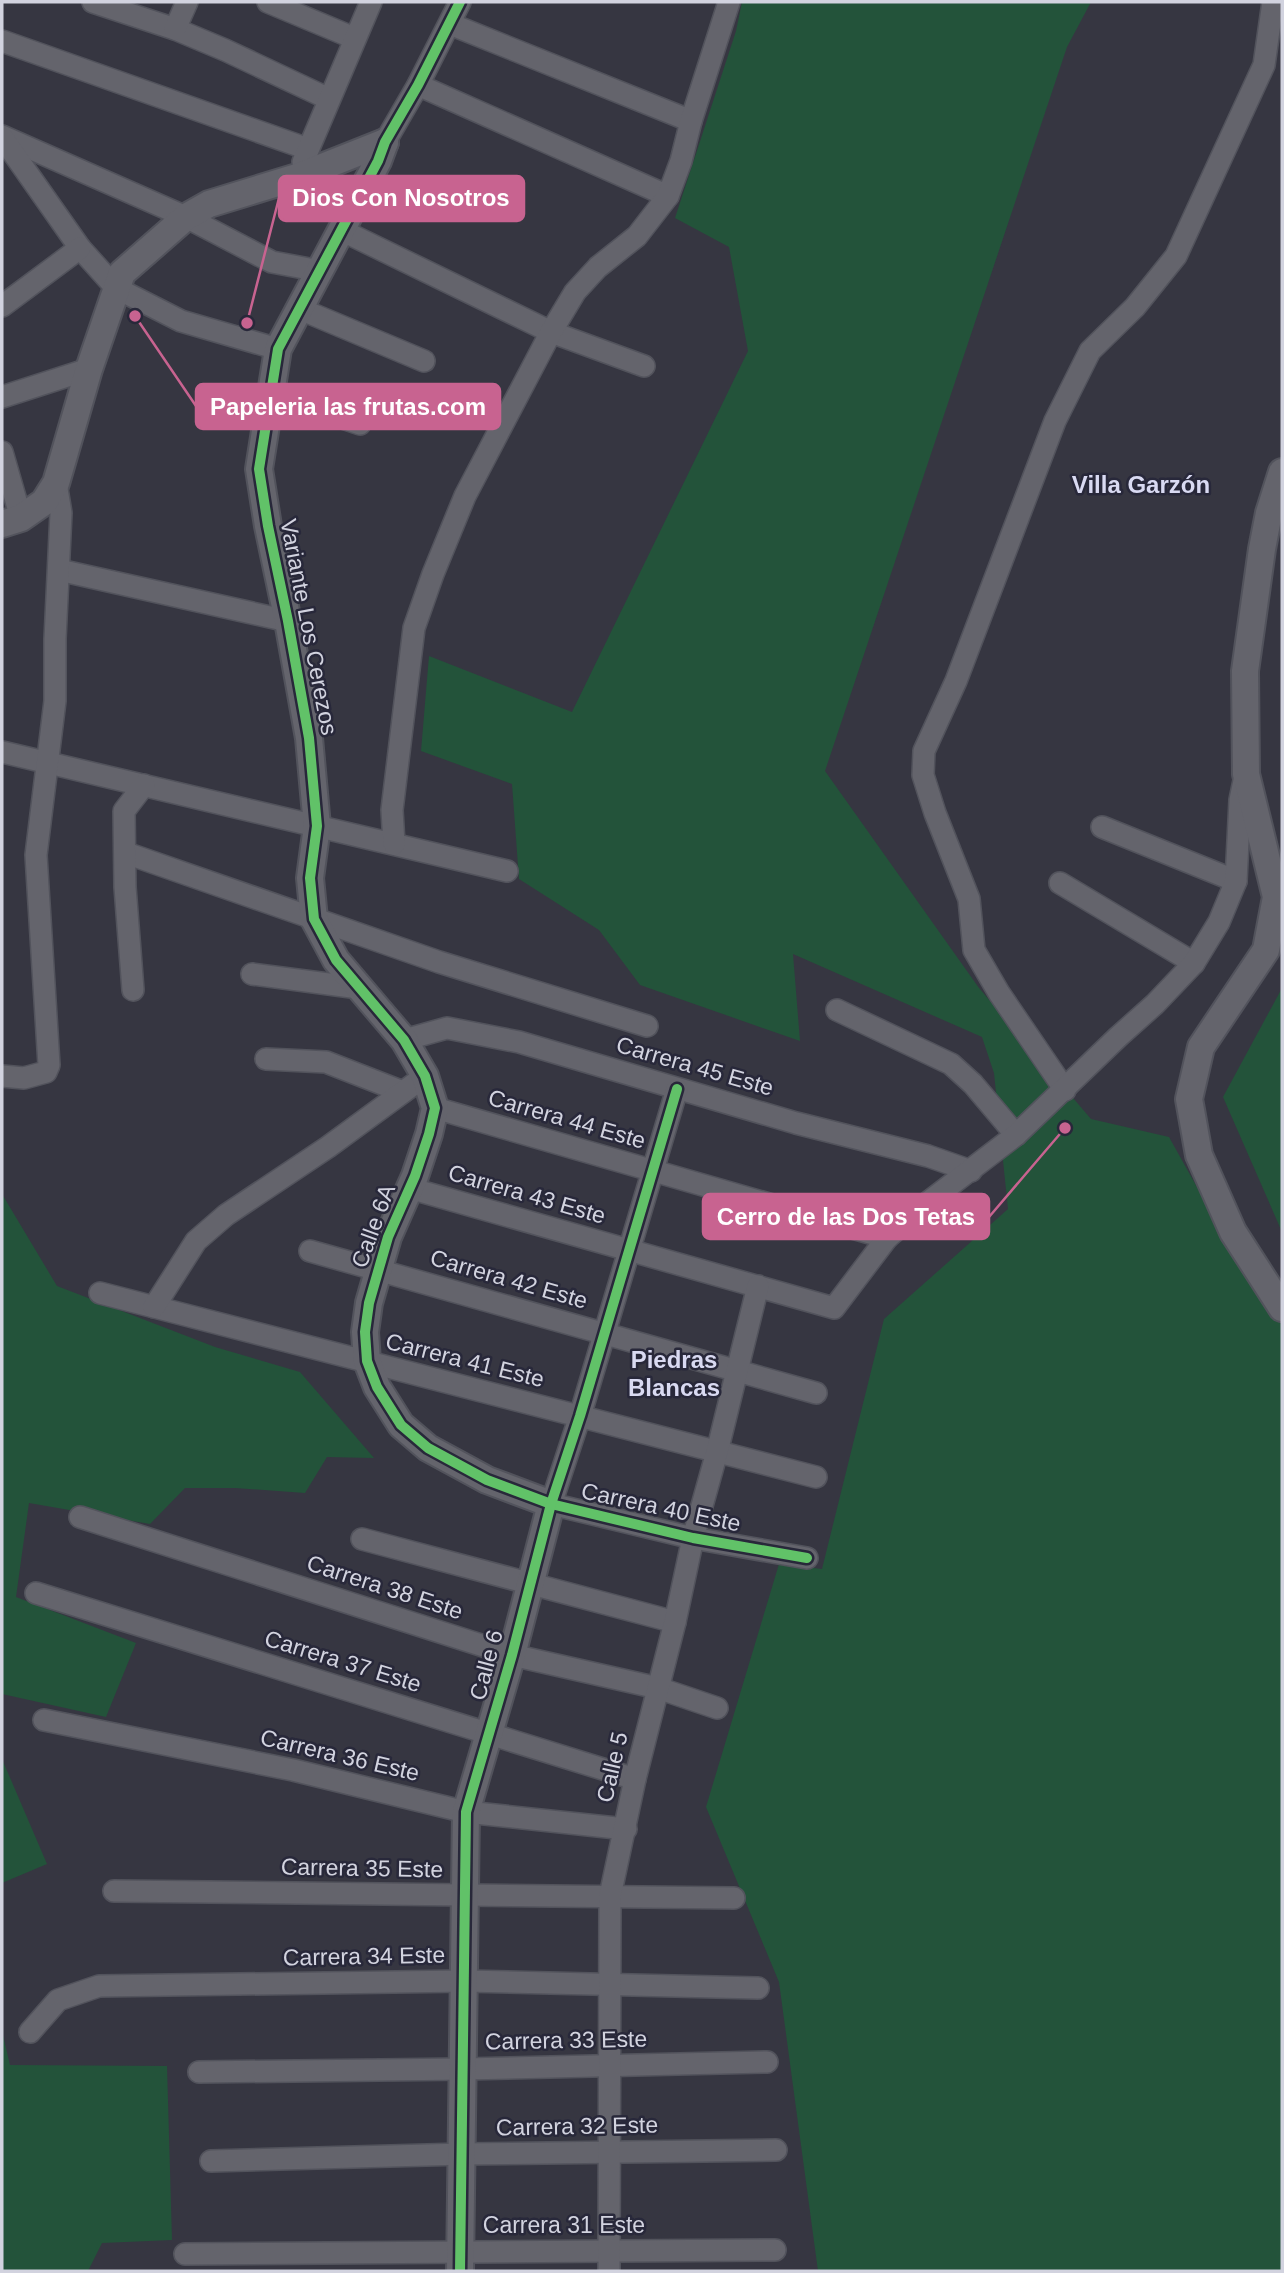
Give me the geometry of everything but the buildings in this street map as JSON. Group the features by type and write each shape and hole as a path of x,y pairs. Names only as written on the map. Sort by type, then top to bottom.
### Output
{"street":[{"path":"175,29 187,2"},
{"path":"268,2 354,38"},
{"path":"297,177 371,2"},
{"path":"2,452 12,521 44,502 56,483 89,369 122,273 186,217 209,204 297,177 385,142 418,85 460,2"},
{"path":"1065,1090 999,993 974,950 969,899 923,775 924,751 956,681 1055,421 1090,351 1135,307 1176,256 1264,65 1273,2"},
{"path":"103,3 225,50 329,99"},
{"path":"394,844 392,810 414,628 433,574 465,496 551,332 575,292 598,267 637,236 668,196 681,161 724,3"},
{"path":"450,24 691,121"},
{"path":"2,41 309,149"},
{"path":"418,85 668,196"},
{"path":"2,137 186,217 272,262 320,271"},
{"path":"2,137 79,248 116,288 181,321 278,349"},
{"name":"Variante Los Cerezos","path":"385,142 378,161 278,349 259,469 309,738 317,826 310,878 314,919 336,960 404,1040 425,1076 435,1108"},
{"path":"341,230 551,332 644,366"},
{"path":"2,306 79,248"},
{"path":"300,309 425,361"},
{"path":"2,397 89,369"},
{"path":"272,394 360,424"},
{"path":"1282,472 1269,513 1262,549 1245,671 1246,774 1276,897 1266,950 1201,1047 1189,1099 1199,1155 1233,1232 1282,1308"},
{"path":"2,1076 24,1078 46,1072 49,1065 36,855 55,701 61,513 56,483"},
{"path":"59,570 288,621"},
{"path":"2,752 508,871"},
{"path":"887,1238 927,1203 1016,1135 1155,1004 1194,963 1219,922 1236,881 1240,800 1246,774"},
{"path":"133,990 125,887 124,811 144,785"},
{"path":"1102,827 1236,881"},
{"path":"126,853 439,962 648,1026"},
{"path":"1060,883 1194,963"},
{"path":"252,974 359,988"},
{"path":"837,1010 951,1064 973,1084 1016,1135"},
{"name":"Carrera 45 Este","path":"404,1040 447,1028 519,1042 796,1123 928,1156 971,1171"},
{"path":"266,1059 326,1062 404,1092"},
{"path":"154,1307 196,1241 226,1215 328,1147 425,1076"},
{"name":"Calle 6","path":"460,2262 466,1812 512,1655 551,1504 580,1416 677,1089"},
{"name":"Carrera 44 Este","path":"435,1108 887,1238"},
{"name":"Calle 6A","path":"367,1362 365,1332 369,1303 388,1237 429,1134 435,1108"},
{"name":"Carrera 43 Este","path":"409,1188 834,1308 887,1238"},
{"name":"Carrera 42 Este","path":"310,1251 816,1393"},
{"name":"Calle 5","path":"609,2261 610,1896 693,1538 718,1452 758,1286"},
{"name":"Carrera 41 Este","path":"100,1293 816,1477"},
{"name":"Carrera 40 Este","path":"367,1362 377,1387 401,1425 428,1448 475,1474 551,1504 693,1538 807,1558"},
{"name":"Carrera 38 Este","path":"80,1517 512,1655 658,1688 717,1708"},
{"path":"362,1539 675,1622"},
{"name":"Carrera 37 Este","path":"36,1593 635,1779"},
{"name":"Carrera 36 Este","path":"44,1720 293,1770 466,1812 626,1829"},
{"name":"Carrera 35 Este","path":"114,1891 734,1898"},
{"name":"Carrera 34 Este","path":"30,2032 58,2000 99,1986 465,1981 758,1988"},
{"name":"Carrera 33 Este","path":"199,2072 767,2062"},
{"name":"Carrera 32 Este","path":"211,2161 609,2151 776,2150"},
{"name":"Carrera 31 Este","path":"185,2254 460,2262 609,2261 775,2250"}],"green space":[{"path":"742,2 1091,2 1067,47 825,771 979,988 1091,1119 1169,1137 1212,1214 1282,1326 1282,2271 818,2271 779,1982 706,1807 779,1564 822,1569 884,1319 1008,1209 994,1073 982,1037 793,954 800,1041 640,985 599,930 519,879 512,784 421,751 429,656 572,712 748,351 729,247 675,218 736,31"},
{"path":"1282,988 1282,1232 1223,1097"},
{"path":"2,1194 57,1286 215,1347 300,1372 374,1458 327,1457 305,1493 185,1488 150,1524 29,1503 16,1597 136,1643 106,1717 2,1694"},
{"path":"2,1759 47,1864 2,1883"},
{"path":"2,2031 10,2065 167,2066 172,2240 102,2243 88,2271 2,2271"}],"cycle path":[{"path":"460,2 278,349 259,469 309,738 317,826 310,878 314,919 336,960 404,1040 425,1076 435,1108 415,1176 388,1237 369,1303 365,1332 367,1361 377,1387 401,1425 428,1448 487,1480 551,1504 693,1538 807,1558"},
{"path":"460,2271 466,1812 512,1655 551,1504 580,1416 677,1089"}],"place":[{"name":"Papeleria las frutas.com","path":"135,316"},
{"name":"Dios Con Nosotros","path":"247,323"},
{"name":"Cerro de las Dos Tetas","path":"1065,1128"}],"district":[{"name":"Villa Garzón","path":"1141,485"},
{"name":"Piedras Blancas","path":"674,1374"}]}
